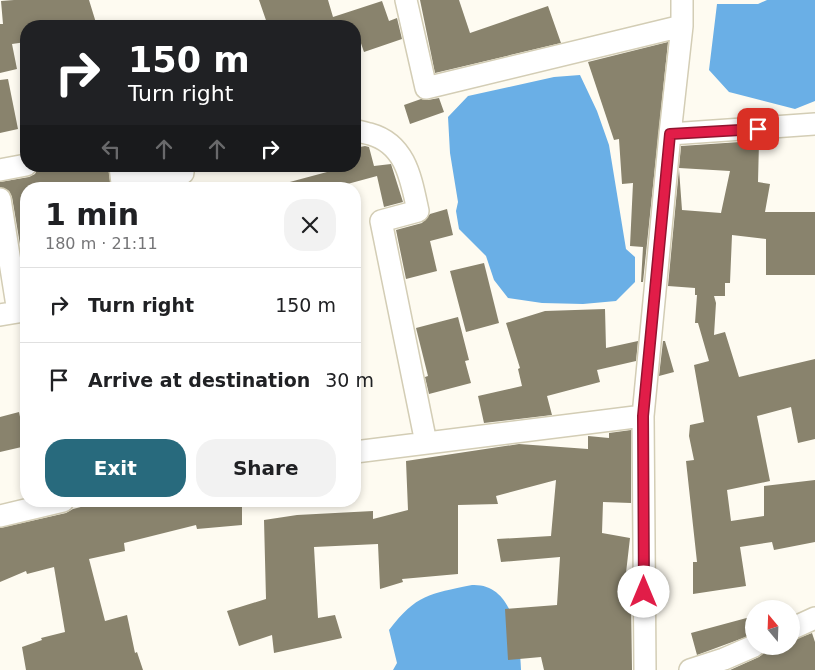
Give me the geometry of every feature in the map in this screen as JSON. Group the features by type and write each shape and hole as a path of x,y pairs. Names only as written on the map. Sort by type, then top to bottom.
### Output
{"street":[{"path":"406,0 426,88 682,26"},
{"path":"645,670 643,416 682,26 682,0"},
{"path":"670,134 815,124"},
{"path":"361,132 381,137 393,145 410,172 418,211 381,221 426,443"},
{"path":"0,170 20,166"},
{"path":"128,182 184,172"},
{"path":"0,199 18,312 0,315"},
{"path":"361,451 643,416"},
{"path":"0,516 38,507"},
{"path":"800,625 815,618"},
{"path":"690,670 724,660 745,650"}],"water":[{"path":"767,0 815,0 815,101 795,109 729,92 709,70 717,4 758,4"},
{"path":"580,75 597,111 609,145 626,249 635,257 635,282 616,301 583,304 542,303 508,298 494,280 486,256 459,229 456,211 458,202 450,153 448,117 468,96 554,77"},
{"path":"472,585 486,587 497,593 506,603 516,629 521,670 393,670 397,663 389,630 399,618 416,602 425,597"}],"building":[{"path":"89,0 95,20 20,20 20,43 12,44 17,69 0,73 0,24 3,24 1,1"},
{"path":"259,0 328,0 333,17 382,1 389,21 397,18 402,39 364,52 361,43 361,20 266,20"},
{"path":"420,0 459,0 470,33 548,6 561,43 435,73"},
{"path":"668,42 643,282 641,282 643,247 630,246 633,183 622,184 619,139 614,140 588,62"},
{"path":"8,79 18,129 0,133 0,80"},
{"path":"439,98 444,112 410,124 404,105 421,99"},
{"path":"759,142 758,182 770,184 765,212 815,212 815,275 766,275 766,239 732,235 730,283 725,283 725,296 714,296 716,303 714,335 725,332 739,377 815,359 815,439 798,443 791,407 757,416 770,481 727,490 731,521 764,516 764,486 815,480 815,542 774,550 772,542 740,547 746,586 693,594 693,562 697,562 686,461 694,460 689,436 690,425 704,422 694,365 709,361 698,323 695,323 697,295 695,295 695,288 668,286 679,169 682,210 721,213 730,171 679,168 681,146"},
{"path":"361,147 369,147 374,166 391,164 403,202 384,207 377,176 355,182 290,182 327,172 361,172"},
{"path":"36,172 109,172 110,182 20,182 20,244 12,197 9,191 0,187 0,182 29,177"},
{"path":"447,209 453,235 430,241 437,271 406,279 396,230 422,223 430,214"},
{"path":"484,263 499,323 466,332 450,271"},
{"path":"605,309 606,348 638,341 636,361 597,370 600,382 547,396 552,415 484,423 478,396 522,386 518,369 520,368 506,323 545,311"},
{"path":"458,317 469,360 465,361 471,383 429,394 425,377 428,376 416,328"},
{"path":"663,341 665,341 674,372 659,376"},
{"path":"19,412 20,447 0,452 0,417"},
{"path":"631,430 631,503 603,502 602,533 630,538 623,599 631,599 632,670 544,670 541,657 508,660 505,609 557,605 560,557 501,562 497,539 551,536 556,480 496,496 498,504 458,505 458,574 402,579 403,582 380,589 378,544 314,547 318,618 335,615 342,638 274,653 272,635 239,646 227,611 266,599 264,520 297,515 373,511 373,519 408,510 406,461 519,444 588,449 588,436 609,438 609,433"},
{"path":"81,507 242,507 242,525 197,529 196,525 124,543 125,551 89,559 105,621 127,615 135,653 137,652 143,670 26,670 22,647 42,640 41,638 65,632 54,567 27,574 26,571 0,582 0,528 66,513"},
{"path":"745,618 745,637 697,655 691,633"},
{"path":"812,633 815,642 815,670 730,670 762,655 800,655 800,638"}],"route":[{"path":"644,592 643,416 670,134 758,129"}]}
